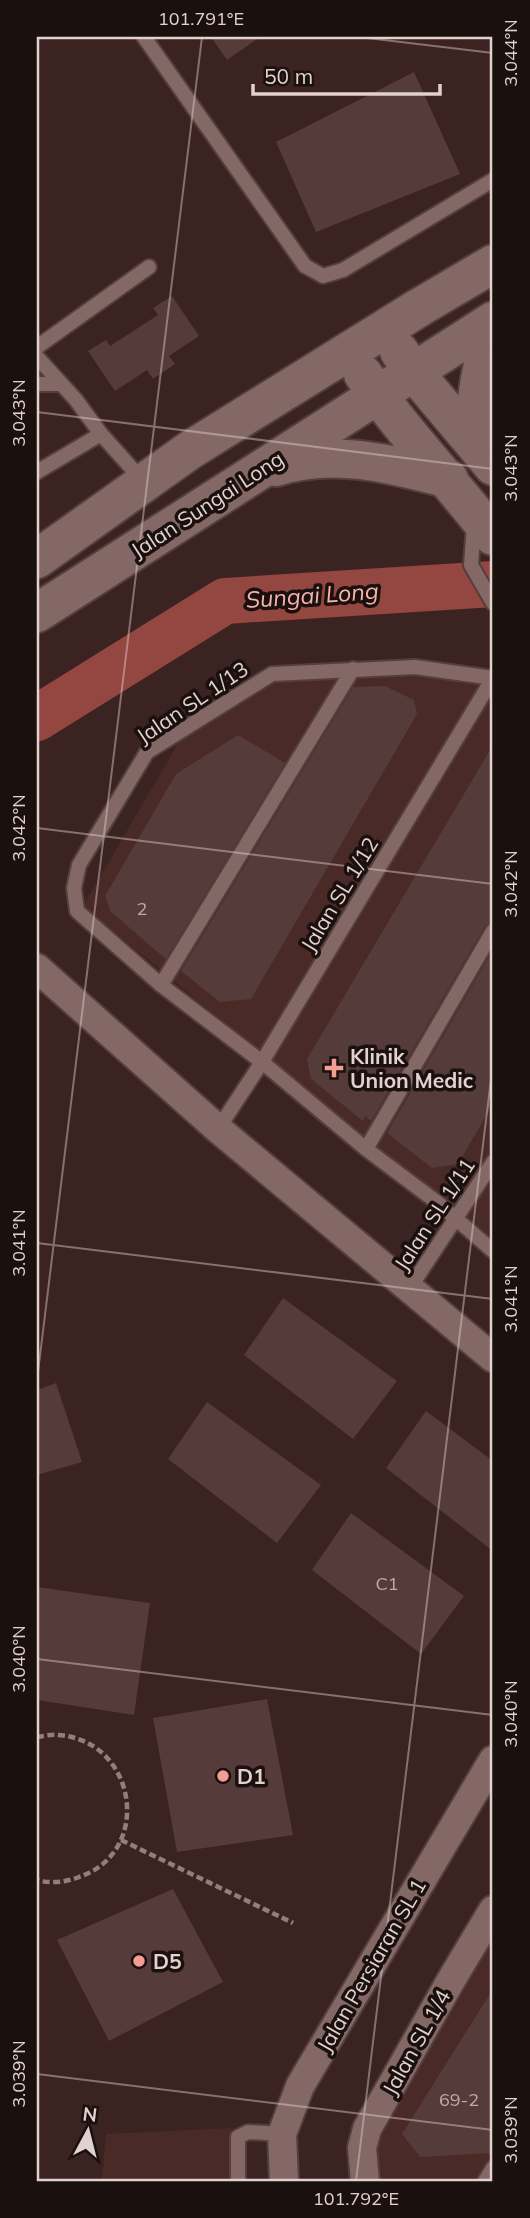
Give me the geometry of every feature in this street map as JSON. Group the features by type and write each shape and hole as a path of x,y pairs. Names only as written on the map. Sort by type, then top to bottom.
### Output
{"street":[{"path":"37,559 190,450 493,264"},
{"name":"Jalan Sungai Long","path":"37,613 493,321"},
{"path":"384,329 413,371 484,454"},
{"path":"484,454 475,398 493,331"},
{"path":"348,352 378,395 449,479 480,538"},
{"path":"253,475 298,460 348,458 398,466 449,479"},
{"path":"37,968 218,1129 493,1358"},
{"name":"Jalan Persiaran SL 1","path":"284,2181 282,2134 300,2086 493,1760"},
{"name":"Jalan SL 1/4","path":"365,2181 362,2148 367,2129 493,1910"}],"lane":[{"path":"144,37 305,266 324,276 343,270 493,180"},
{"path":"37,348 149,267"},
{"path":"37,357 144,483"},
{"path":"37,384 60,384"},
{"path":"37,472 101,434"},
{"path":"480,538 493,603"},
{"name":"Jalan SL 1/13","path":"161,985 77,911 74,888 79,865 147,752 272,674 415,667 493,678"},
{"path":"353,668 161,985 438,1203 493,1251"},
{"name":"Jalan SL 1/12","path":"218,1129 262,1062 493,678"},
{"path":"366,1149 493,931"},
{"name":"Jalan SL 1/11","path":"410,1289 493,1162"},
{"path":"238,2181 238,2137 248,2132 282,2134"},
{"path":"485,2181 493,2168"}],"path":[{"path":"37,1737 58,1735 83,1741 103,1753 118,1772 127,1794 128,1817 121,1840 108,1860 89,1874 67,1881 37,1880"},
{"path":"121,1840 293,1923"}],"shaded area":[{"path":"411,673 493,687 493,1244 83,906 180,740 272,680"},
{"path":"493,1937 493,2181 375,2181 374,2141"},
{"path":"232,2128 232,2181 102,2181 106,2134"}],"building":[{"path":"211,37 260,37 227,60"},
{"path":"414,72 460,174 316,232 276,142"},
{"path":"172,296 199,336 169,356 175,364 153,379 147,370 115,391 88,351 106,340 110,346 158,315 153,308"},
{"path":"385,686 414,700 417,714 251,999 220,1002 181,971 353,687"},
{"path":"238,735 285,763 166,959 111,912 105,896 176,774"},
{"path":"493,745 493,921 485,926 371,1121 365,1116 363,1121 311,1079 307,1059"},
{"path":"493,950 493,1104 458,1164 432,1168 387,1133"},
{"path":"283,1298 397,1381 353,1439 244,1355"},
{"path":"56,1383 82,1462 37,1475 37,1390"},
{"path":"207,1402 321,1485 277,1543 168,1459"},
{"path":"426,1411 493,1461 493,1551 386,1468"},
{"path":"351,1513 464,1596 421,1654 312,1570"},
{"path":"37,1587 150,1603 134,1715 37,1700"},
{"name":"D1","path":"267,1699 293,1835 177,1852 153,1718"},
{"name":"D5","path":"173,1889 223,1982 109,2041 57,1940"},
{"path":"493,1989 493,2153 420,2157 402,2134"}],"waterway":[{"name":"Sungai Long","path":"37,718 225,601 493,584"}],"place":[{"name":"Klinik Union Medic","path":"334,1068"},
{"name":"D1","path":"223,1776"},
{"name":"D5","path":"139,1961"}]}
